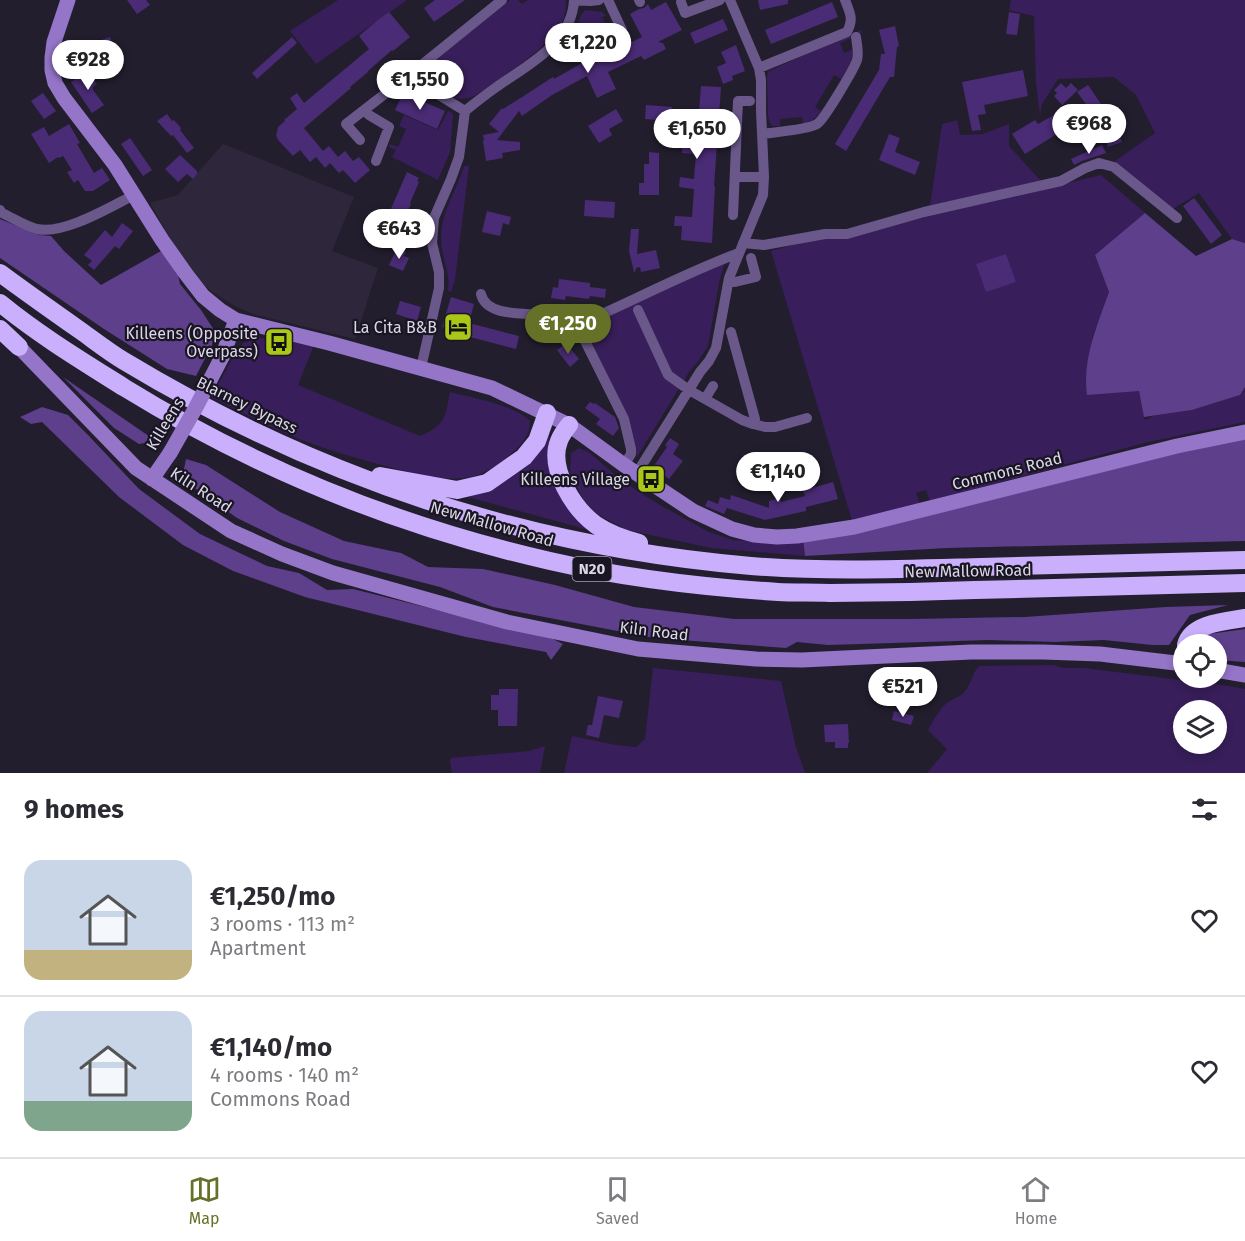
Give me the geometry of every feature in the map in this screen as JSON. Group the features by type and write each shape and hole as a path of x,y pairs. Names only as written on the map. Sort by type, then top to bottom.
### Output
{"highway":[{"name":"Blarney Bypass","path":"0,273 120,359 225,417 331,466"},
{"name":"New Mallow Road","path":"0,303 22,321 111,380 168,415 228,446 331,493 428,528 552,562 631,576 708,586 782,592 919,592 1245,583"},
{"path":"0,329 18,347"},
{"name":"N20","path":"331,466 457,490 487,483 524,457 537,441 547,413"},
{"name":"N20","path":"569,425 558,443 556,457 558,466 569,494 584,515 597,526 624,539 752,566"},
{"name":"New Mallow Road","path":"331,466 465,514 563,538 659,556 752,566 879,570 1245,560"},
{"path":"1192,634 1200,628 1216,623 1245,618"}],"street":[{"path":"68,0 54,42 52,70 56,83 64,98 115,165 162,240 203,296 236,320"},
{"path":"360,140 346,124 502,0"},
{"path":"421,368 439,288 439,272 432,243 434,218 459,157 465,111 552,47 566,30 574,10 574,0 599,0"},
{"path":"595,42 622,30 608,0"},
{"path":"681,2 686,14 720,0"},
{"path":"631,469 689,390 716,348 729,281 763,195 759,68 730,0"},
{"path":"759,68 847,32 851,25 851,15 845,0"},
{"path":"762,134 807,128 818,124 856,63 859,51 856,38"},
{"path":"408,76 465,111"},
{"path":"733,215 738,101 750,101"},
{"path":"364,110 389,127 376,161"},
{"path":"577,325 741,248 825,234 847,234 924,212 1061,181 1084,168 1099,163 1114,167 1177,218"},
{"path":"735,177 764,177"},
{"path":"0,210 38,229 59,228 79,223 134,195"},
{"path":"729,281 735,282 756,277 751,258"},
{"path":"481,294 485,302 497,310 525,315 564,317 577,325 624,419 631,449 631,469"},
{"path":"638,310 668,375 689,390 742,420 765,427 775,427 807,418"},
{"name":"Commons Road","path":"236,320 492,388 569,425 693,510 744,533 777,537 820,533 865,525 1177,446 1245,432"},
{"name":"Killeens","path":"152,479 195,409 222,357 236,320"},
{"path":"731,332 756,419 753,424"},
{"name":"Kiln Road","path":"18,347 136,468 231,531 282,554 333,573 507,622 638,649 756,659 802,660 971,652 1043,652 1100,654 1173,661"},
{"path":"705,399 713,386"},
{"path":"1227,671 1245,675"}],"shaded area":[{"path":"338,0 407,0 316,64 290,31"},
{"path":"510,0 518,0 522,4 528,0 566,0 562,23 546,43 476,95 461,99 448,96 424,80 422,70"},
{"path":"1011,0 1245,0 1245,243 1232,239 1199,193 1171,210 1115,161 1155,133 1136,95 1114,77 1058,79 1042,104 1040,115 1036,83 1034,16 1009,10"},
{"path":"585,10 602,12 606,16 602,17 605,23 588,31 589,34 584,44 577,27"},
{"path":"861,30 862,33 840,43 844,53 853,49 851,62 841,79 834,75 815,107 821,111 817,116 803,124 802,117 780,119 780,126 773,126 768,116 767,76 769,71"},
{"path":"448,111 453,115 450,152 438,180 392,157 396,150 389,147 390,144 398,147 406,129 399,126 404,115 438,130"},
{"path":"957,120 960,135 983,134 1009,124 1009,146 1041,181 930,206 942,124"},
{"path":"223,144 354,197 332,251 378,268 355,339 253,314 237,307 202,283 181,257 150,203 178,195"},
{"path":"464,166 469,166 455,280 451,292 448,291 449,284 441,246 443,219"},
{"path":"1101,175 1145,213 1095,255 1109,292 1092,338 1139,391 1145,420 1153,416 1192,410 1240,395 1245,387 1245,422 1148,442 930,501 926,490 916,493 920,504 853,524 771,251 808,241 888,226"},
{"path":"1145,213 1196,256 1232,239 1245,243 1245,387 1240,395 1192,410 1144,417 1139,391 1087,395 1089,356 1095,330 1109,292 1095,255"},
{"path":"0,219 39,235 51,236 101,285 161,251 177,270 180,284 214,330 213,343 196,376 167,369 0,258"},
{"path":"725,261 708,346 689,372 637,457 587,331 591,323"},
{"path":"259,338 314,345 298,385 420,436 440,424 447,408 450,392 515,411 530,421 528,433 519,446 498,464 480,474 460,478 419,475 313,444 279,431 211,397 243,343"},
{"path":"63,377 156,441 139,444 114,428"},
{"path":"42,407 68,415 139,489 200,534 267,566 299,573 327,590 353,589 553,639 563,644 551,660 546,652 466,637 305,597 233,571 183,545 119,497 42,422 31,424 20,417"},
{"path":"549,428 549,451 589,530 457,494 493,487 512,477 537,452"},
{"path":"1245,432 1245,541 947,548 805,556 803,539"},
{"path":"579,448 590,453 622,481 709,532 733,540 759,542 803,539 805,556 711,548 627,530 597,514 584,501 570,473 571,453"},
{"path":"186,459 206,465 280,512 344,541 401,553 428,567 483,569 555,585 634,607 734,619 910,619 1025,617 1228,605 1190,615 1177,634 1173,634 1173,639 1169,645 1104,640 1054,642 989,640 828,645 797,642 786,648 654,638 493,607 440,587 332,559 284,541 237,518 182,479"},
{"path":"1245,629 1245,662 1227,661 1227,634 1209,634"},
{"path":"1054,665 1063,668 1084,668 1173,679 1173,688 1227,688 1227,686 1245,689 1245,773 927,773 947,749 928,730 945,705 962,695 979,666"},
{"path":"653,668 781,681 796,747 805,773 564,773 572,736 636,747 645,739"},
{"path":"545,746 540,773 452,773 451,758 529,751"}],"building":[{"path":"127,0 146,0 150,5 137,14"},
{"path":"435,0 465,0 434,22 424,8"},
{"path":"758,0 788,0 788,4 760,10"},
{"path":"666,2 682,30 658,42 663,43 666,49 644,60 641,56 608,72 616,89 597,98 587,76 552,95 522,116 519,111 497,140 520,142 520,150 502,153 503,158 486,161 483,135 499,132 489,124 502,108 553,77 554,79 582,63 579,59 593,52 597,60 642,37 630,14 648,4 651,10"},
{"path":"832,2 838,17 771,44 765,30"},
{"path":"389,12 410,37 392,50 304,128 323,151 329,146 338,157 345,151 353,161 359,157 370,170 355,183 343,170 339,173 330,163 325,168 316,157 310,162 300,150 293,156 276,136 278,127 297,109 290,98 297,93 304,103 369,49 359,36"},
{"path":"1009,12 1020,14 1017,35 1006,34"},
{"path":"723,19 728,30 695,44 690,33"},
{"path":"895,26 899,46 897,47 894,77 890,77 846,151 835,144 879,70 881,54 885,54 879,30"},
{"path":"110,37 115,52 82,63 79,54 84,53 82,47"},
{"path":"292,37 297,43 257,79 252,73"},
{"path":"736,45 745,71 732,76 733,80 723,84 717,67 726,63 721,52"},
{"path":"1023,70 1028,96 984,105 986,114 978,115 981,130 972,131 962,82"},
{"path":"87,71 97,84 93,90 104,105 92,113 71,82"},
{"path":"1061,83 1066,88 1071,83 1078,90 1062,105 1054,96 1057,93 1054,90"},
{"path":"1088,85 1101,104 1091,111 1077,92"},
{"path":"701,86 721,87 712,243 681,240 682,226 674,226 675,216 692,217 694,189 679,187 680,177 694,179 696,154 682,153 683,122 645,119 646,105 699,111"},
{"path":"43,93 56,111 44,119 31,101"},
{"path":"403,93 445,111 437,129 395,110"},
{"path":"616,109 623,121 609,129 612,135 599,143 588,126"},
{"path":"167,114 181,128 180,130 194,148 187,153 173,135 171,136 157,121"},
{"path":"1054,115 1063,130 1025,154 1012,134 1035,120 1038,124"},
{"path":"1113,118 1122,142 1108,147 1099,123"},
{"path":"69,124 80,143 77,144 94,173 102,168 110,180 93,191 85,191 78,180 74,183 67,172 72,170 63,156 49,163 31,134 44,127 49,136"},
{"path":"889,134 900,138 895,152 920,162 915,175 879,160"},
{"path":"130,138 152,170 143,176 121,144"},
{"path":"1102,145 1106,153 1074,165 1071,159"},
{"path":"649,152 659,153 659,195 639,195 639,183 644,183 644,164 649,164"},
{"path":"180,155 197,171 193,179 187,174 178,182 165,169"},
{"path":"407,172 419,178 417,181 419,182 403,223 405,223 403,227 408,229 402,243 384,235 390,222 386,220"},
{"path":"1194,198 1222,235 1211,244 1183,206"},
{"path":"585,200 615,202 614,218 584,216"},
{"path":"487,211 511,217 509,225 503,223 500,236 482,232"},
{"path":"122,223 133,231 119,249 115,246 94,270 88,265 92,261 84,255 105,230 112,237"},
{"path":"631,229 639,229 637,254 656,250 660,268 641,272 640,267 634,272 629,251"},
{"path":"397,248 406,252 404,256 409,258 403,271 389,265"},
{"path":"1006,254 1016,282 986,292 976,264"},
{"path":"559,279 590,283 590,287 606,289 605,298 590,296 589,299 566,296 565,300 551,298 553,287 558,288"},
{"path":"451,297 474,304 469,323 519,336 516,349 442,327"},
{"path":"400,301 421,307 417,321 396,314"},
{"path":"566,343 579,359 570,367 557,350"},
{"path":"590,402 615,417 619,428 613,436 596,424 600,419 585,408"},
{"path":"670,438 679,444 673,454 683,461 669,479 653,467 667,447 665,445"},
{"path":"833,482 838,499 806,507 806,511 765,520 727,508 724,514 705,506 708,500 718,504 720,497 730,500 731,495 769,508 769,501 780,498 781,502 805,496 802,487 811,485 812,488"},
{"path":"499,689 518,689 517,726 498,726 498,710 491,710 491,695 499,695"},
{"path":"598,696 623,701 619,718 604,715 599,738 586,735 588,725 592,725"},
{"path":"894,711 914,716 911,725 892,720"},
{"path":"848,724 848,748 835,748 835,742 825,742 824,725"}],"place":[{"name":"La Cita B&B","path":"458,327"},
{"name":"Killeens (Opposite Overpass)","path":"279,342"},
{"name":"Killeens Village","path":"651,479"}]}
